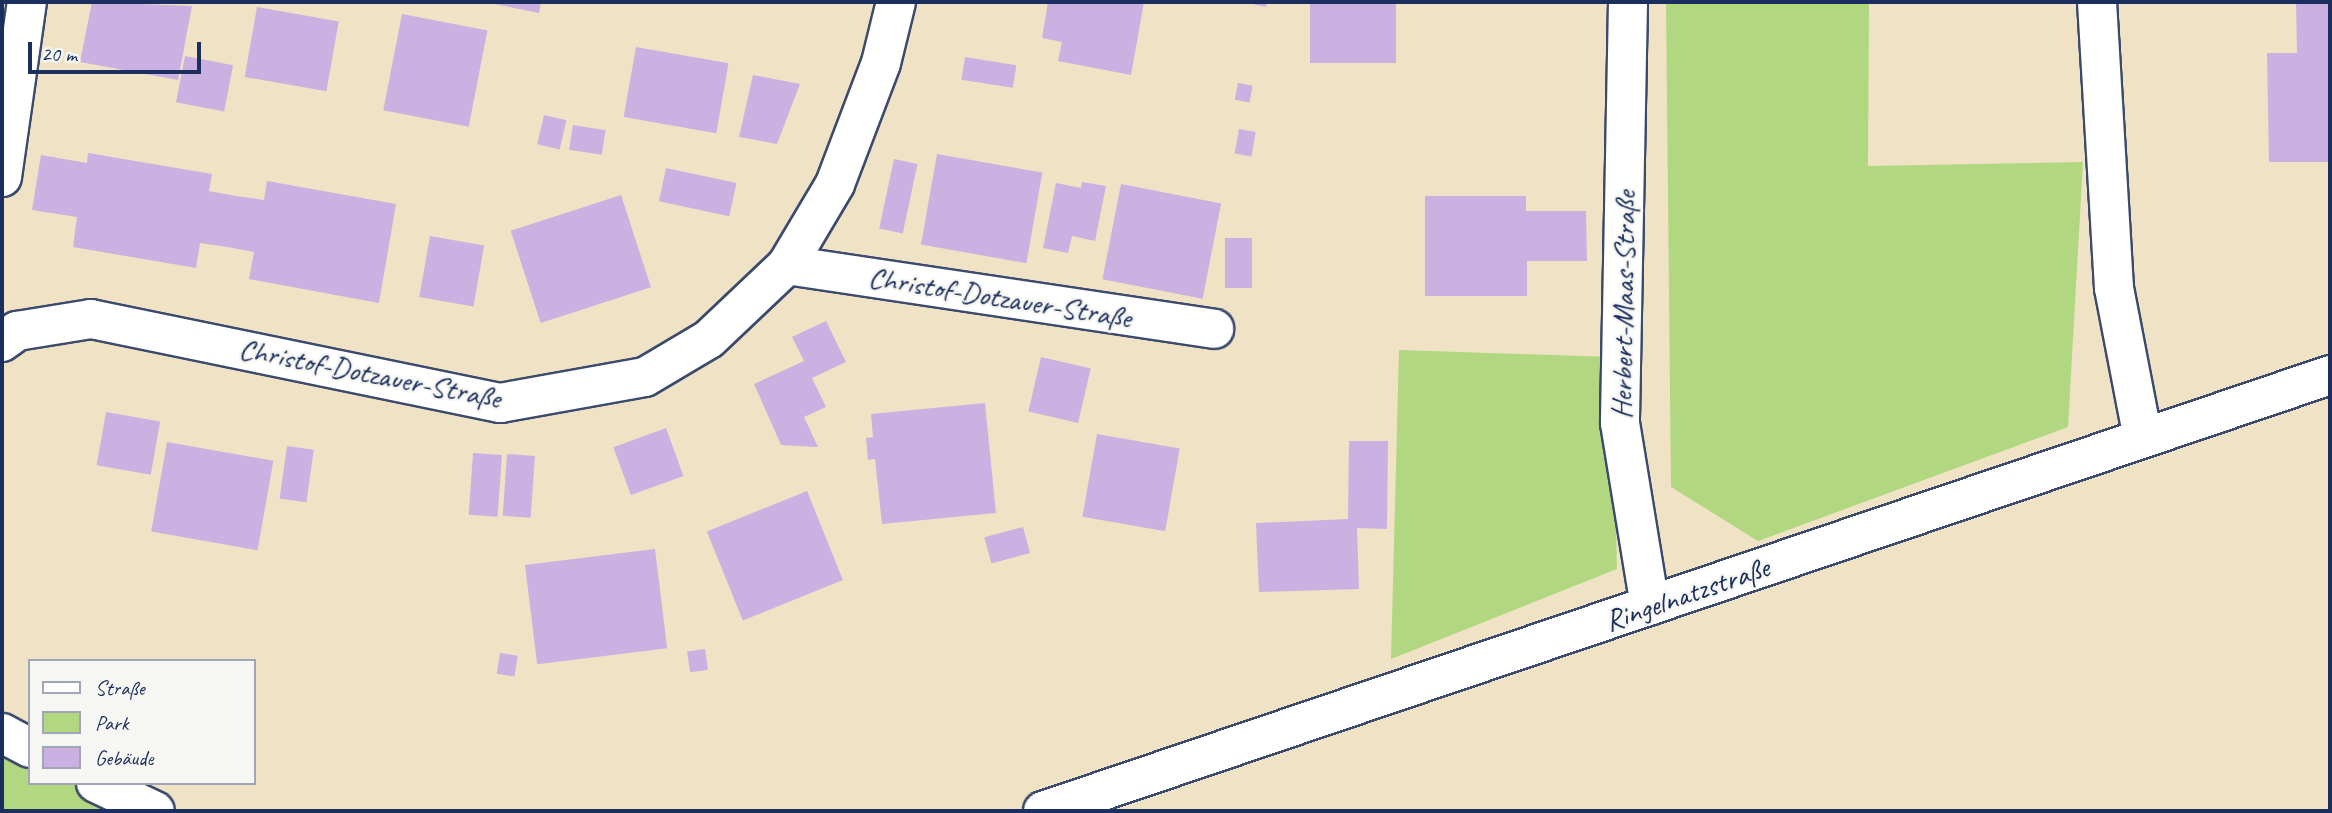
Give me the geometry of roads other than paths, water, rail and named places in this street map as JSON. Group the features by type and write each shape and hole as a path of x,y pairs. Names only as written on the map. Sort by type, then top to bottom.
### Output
{"street":[{"path":"2,177 27,2"},
{"name":"Christof-Dotzauer-Straße","path":"2,342 17,331 91,319 500,403 645,377 709,340 787,265 835,184 881,63 896,2"},
{"name":"Herbert-Maas-Straße","path":"1628,2 1620,423 1650,607"},
{"path":"2097,2 2114,288 2143,438"},
{"name":"Christof-Dotzauer-Straße","path":"787,265 1214,330"},
{"name":"Ringelnatzstraße","path":"1043,811 2330,376"},
{"path":"2,733 28,747"},
{"path":"100,785 155,811"}]}
